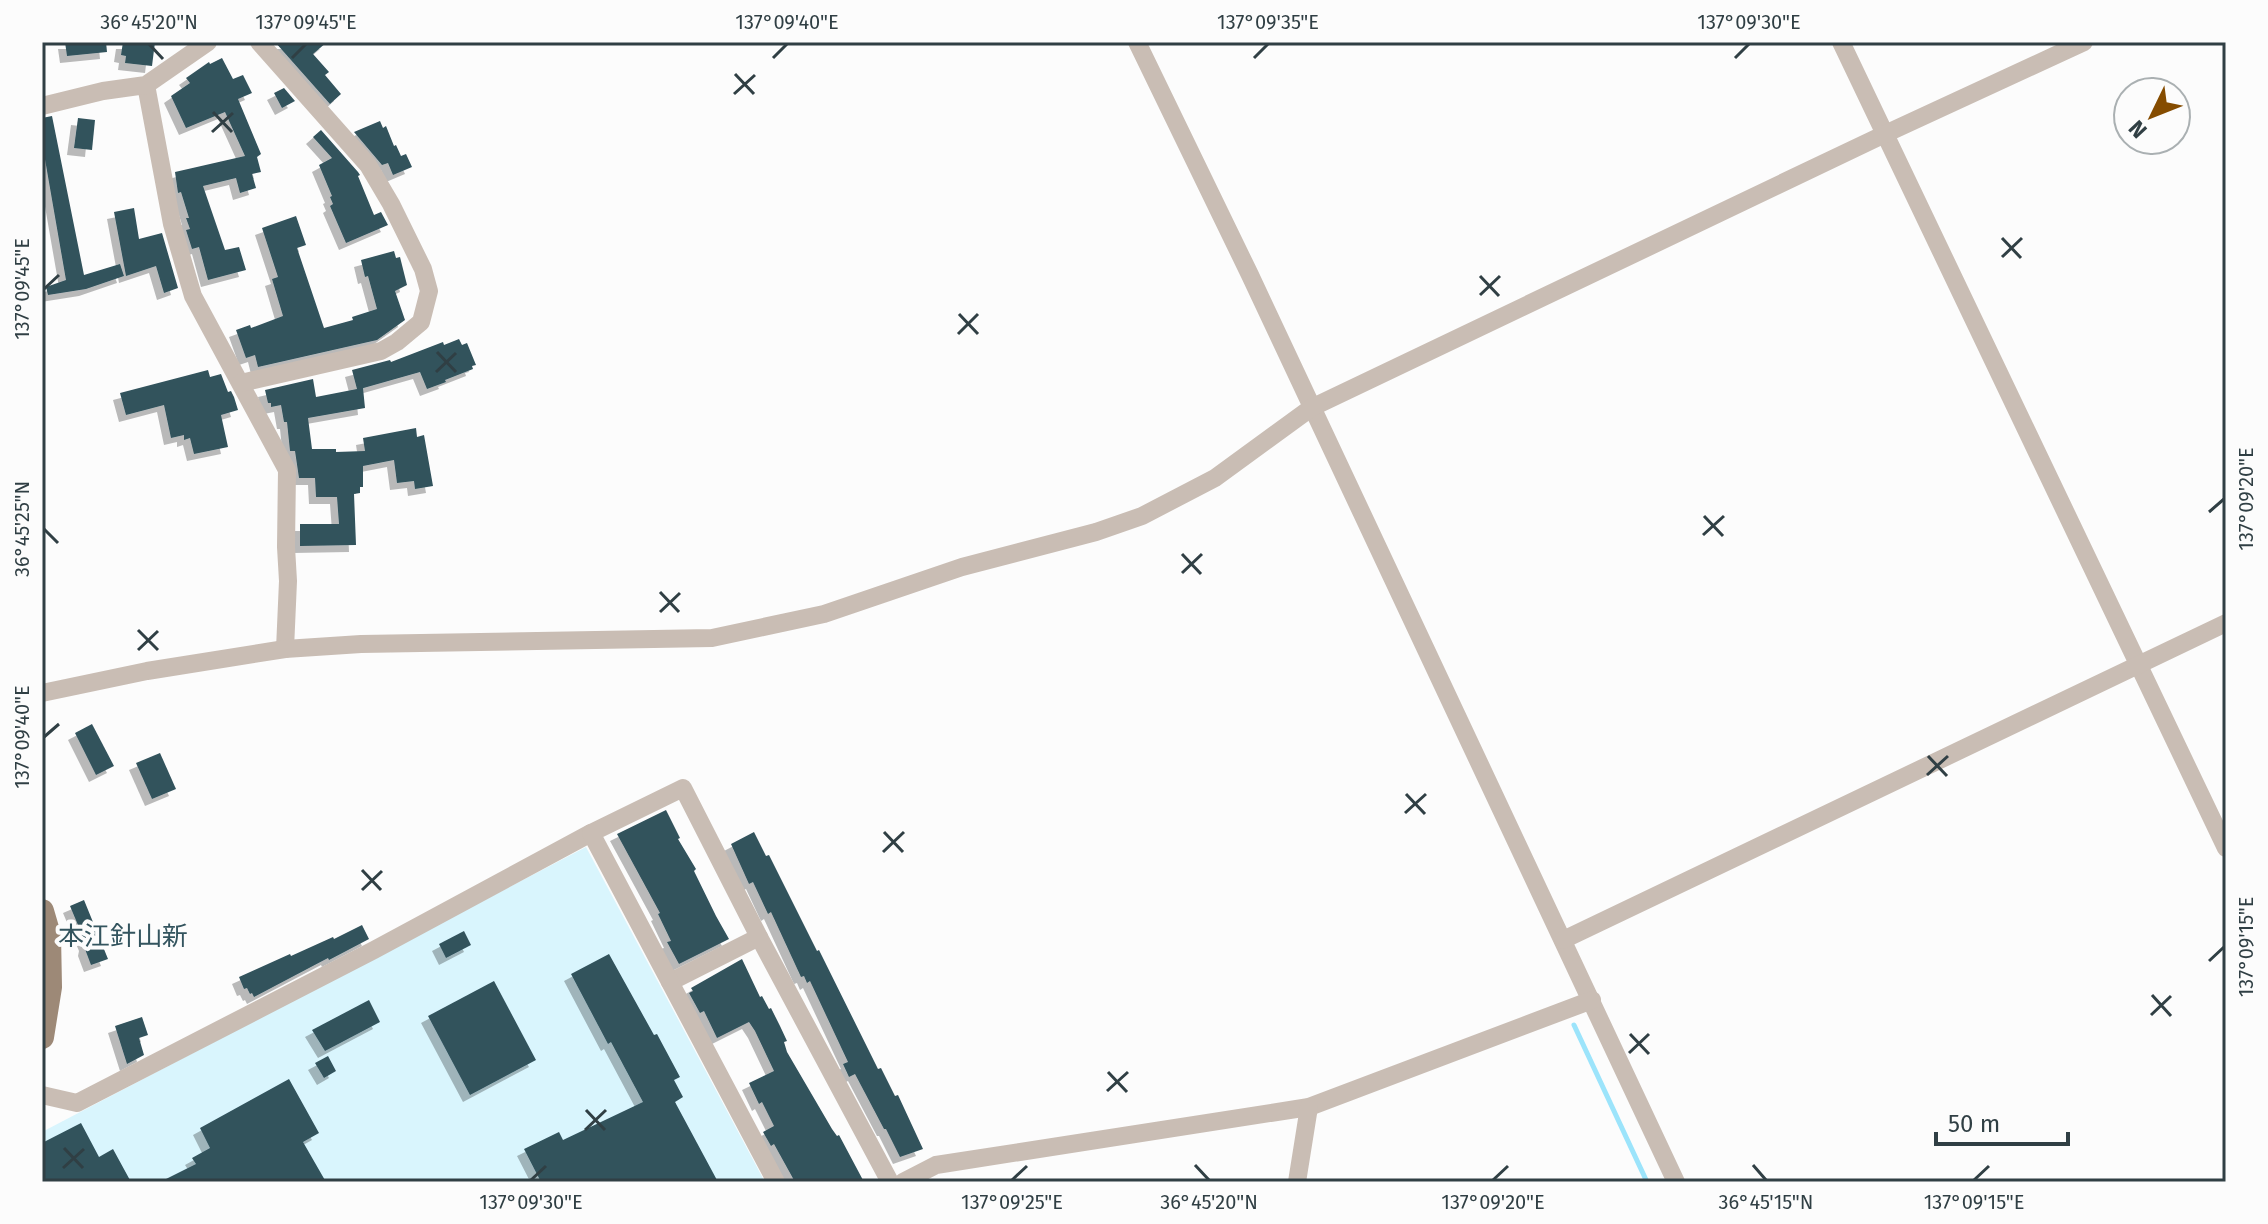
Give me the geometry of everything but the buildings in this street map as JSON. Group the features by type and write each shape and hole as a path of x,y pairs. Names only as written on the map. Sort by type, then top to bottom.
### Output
{"main road":[{"path":"42,911 49,935 50,987 42,1037"}],"street":[{"path":"42,106 103,91 146,85 208,42"},
{"path":"241,383 381,351 421,322 429,291 423,269 368,165 259,42"},
{"path":"1137,42 1304,413 1563,940 1588,1002 1676,1182"},
{"path":"1841,42 2226,848"},
{"path":"42,693 147,671 285,649 361,644 712,638 824,614 962,567 1096,532 1142,516 1215,478 1304,413 2084,42"},
{"path":"146,85 172,224 193,296 287,470 285,649"},
{"path":"1563,940 2226,623"},
{"path":"42,1095 77,1103 374,950 591,833 683,788 890,1182"},
{"path":"591,833 776,1182"},
{"path":"670,982 759,937"},
{"path":"903,1182 936,1165 1309,1107 1588,1002"},
{"path":"1297,1182 1309,1107"}],"shaded area":[{"path":"586,847 765,1182 42,1182 42,1132"}],"waterway":[{"path":"1574,1025 1647,1182"}],"district":[{"name":"本江針山新","path":"123,936"}]}
